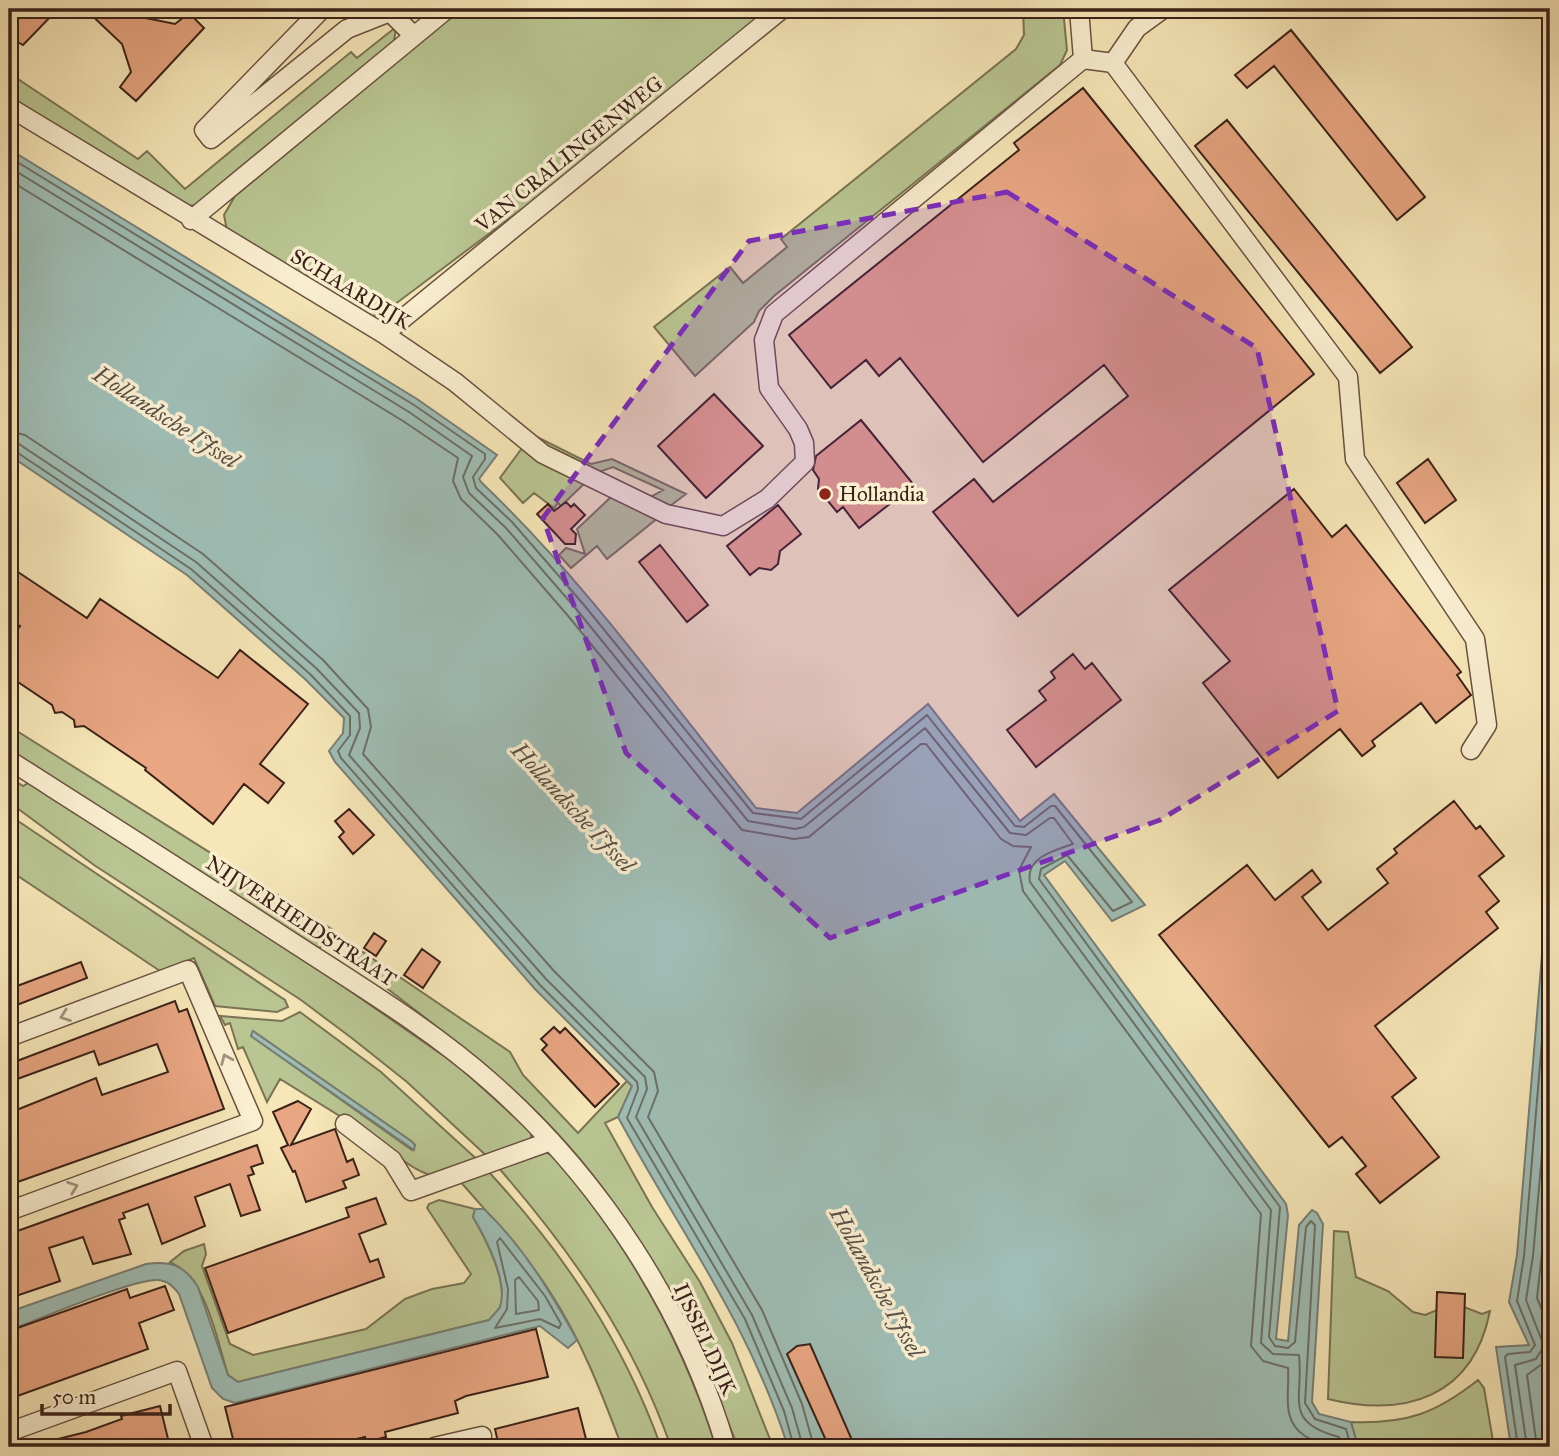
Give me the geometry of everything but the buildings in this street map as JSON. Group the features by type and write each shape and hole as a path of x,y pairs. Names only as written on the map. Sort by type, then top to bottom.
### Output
{"street":[{"path":"322,9 204,130 211,139 347,29 388,10 414,36"},
{"path":"191,220 447,9"},
{"name":"VAN CRALINGENWEG","path":"384,334 782,9"},
{"path":"1079,9 1083,59 1113,63 1348,377 1355,459 1475,639 1486,725 1471,750"},
{"path":"1113,63 1137,28 1163,9"},
{"name":"SCHAARDIJK","path":"9,107 191,220 384,334 455,382 543,454 666,514 723,526 767,499 804,462 804,443 798,429 769,387 764,340 774,314 1083,59"},
{"name":"NIJVERHEIDSTRAAT","path":"9,760 410,1020 491,1082 551,1142 590,1188 636,1253"},
{"path":"9,1037 188,970 253,1121 9,1211"},
{"path":"345,1124 392,1160 411,1191 551,1142"},
{"name":"IJSSELDIJK","path":"636,1253 686,1342 726,1447"},
{"path":"9,1432 177,1371 204,1447"},
{"path":"434,1447 482,1436"}],"highlighted area":[{"path":"1007,192 1257,348 1338,711 1160,820 830,938 626,753 543,518 749,241"}],"green space":[{"path":"458,9 768,9 526,206 386,311 370,318 227,231 224,215 235,196"},
{"path":"1023,9 1063,9 1067,50 1060,65 774,296 759,311 754,322 695,376 654,327 730,267 743,283 787,247 781,239 1016,49 1024,35"},
{"path":"396,27 394,42 196,205 188,206 9,99 9,73 138,159 147,151 185,189 351,52 357,58"},
{"path":"531,434 591,464 612,459 686,494 666,509 645,500 663,490 613,467 596,473 543,445"},
{"path":"525,444 586,482 561,506 558,503 554,508 534,493 523,503 500,478"},
{"path":"611,497 659,517 607,559 597,546 571,568 559,555 566,548 585,554 577,529"},
{"path":"9,726 333,930 316,953 9,753"},
{"path":"9,777 23,786 30,782 314,966 457,1065 531,1132 531,1139 491,1160 407,1082 301,1000 94,865 9,802"},
{"path":"9,815 285,1000 288,1007 277,1012 215,1006 194,958 160,971 9,870"},
{"path":"354,946 510,1052 523,1075 578,1133 627,1081 632,1086 618,1117 605,1123 652,1207 700,1282 732,1343 773,1447 738,1447 704,1366 665,1287 620,1212 566,1143 488,1068 347,957"},
{"path":"300,1012 381,1072 482,1164 446,1175 425,1173 393,1153 355,1120 351,1123 280,1079 267,1102 243,1047 238,1049 230,1023 225,1025 220,1016 282,1021","holes":["253,1031 415,1145 412,1150 251,1036"]},
{"path":"543,1151 554,1157 568,1173 642,1280 676,1344 716,1447 671,1447 638,1370 598,1298 550,1231 497,1166"},
{"path":"487,1170 541,1233 588,1300 628,1371 661,1447 622,1447 590,1367 561,1310 529,1262 459,1180"},
{"path":"439,1200 475,1209 473,1217 494,1260 501,1285 500,1307 489,1320 238,1382 228,1375 202,1296 183,1271 170,1262 184,1251 204,1244 206,1254 202,1266 230,1344 253,1355 366,1329 405,1299 432,1289 464,1283 471,1274 427,1208 429,1204"},
{"path":"1334,1231 1348,1232 1356,1277 1388,1291 1413,1312 1425,1315 1454,1303 1482,1314 1490,1311 1481,1340 1468,1364 1452,1382 1432,1394 1409,1402 1357,1404 1328,1399"},
{"path":"1478,1380 1484,1388 1494,1447 1358,1447 1351,1422 1404,1419 1433,1409"}],"water":[{"name":"Hollandsche IJssel","path":"9,149 417,399 497,455 479,479 590,599 756,808 797,813 928,704 1020,821 1054,794 1145,905 1112,921 1065,861 1044,875 1286,1204 1288,1215 1276,1339 1288,1341 1299,1225 1312,1210 1323,1224 1312,1402 1319,1414 1351,1422 1358,1447 788,1447 772,1401 733,1317 618,1117 632,1086 535,989 335,762 329,751 343,733 344,718 305,679 187,575 9,455"},
{"path":"1550,859 1550,1447 1511,1447 1496,1347 1529,1345 1509,1302 1517,1255"},
{"path":"253,1031 411,1141 415,1145 414,1150 251,1036"},
{"path":"475,1209 484,1209 498,1223 535,1271 577,1340 568,1348 540,1326 235,1403 223,1399 212,1388 179,1294 165,1281 145,1281 128,1286 9,1330 9,1312 155,1263 170,1264 182,1269 198,1287 228,1375 238,1382 489,1320 500,1307 501,1285 494,1260 473,1217"}],"place":[{"name":"Hollandia","path":"825,494"}]}
